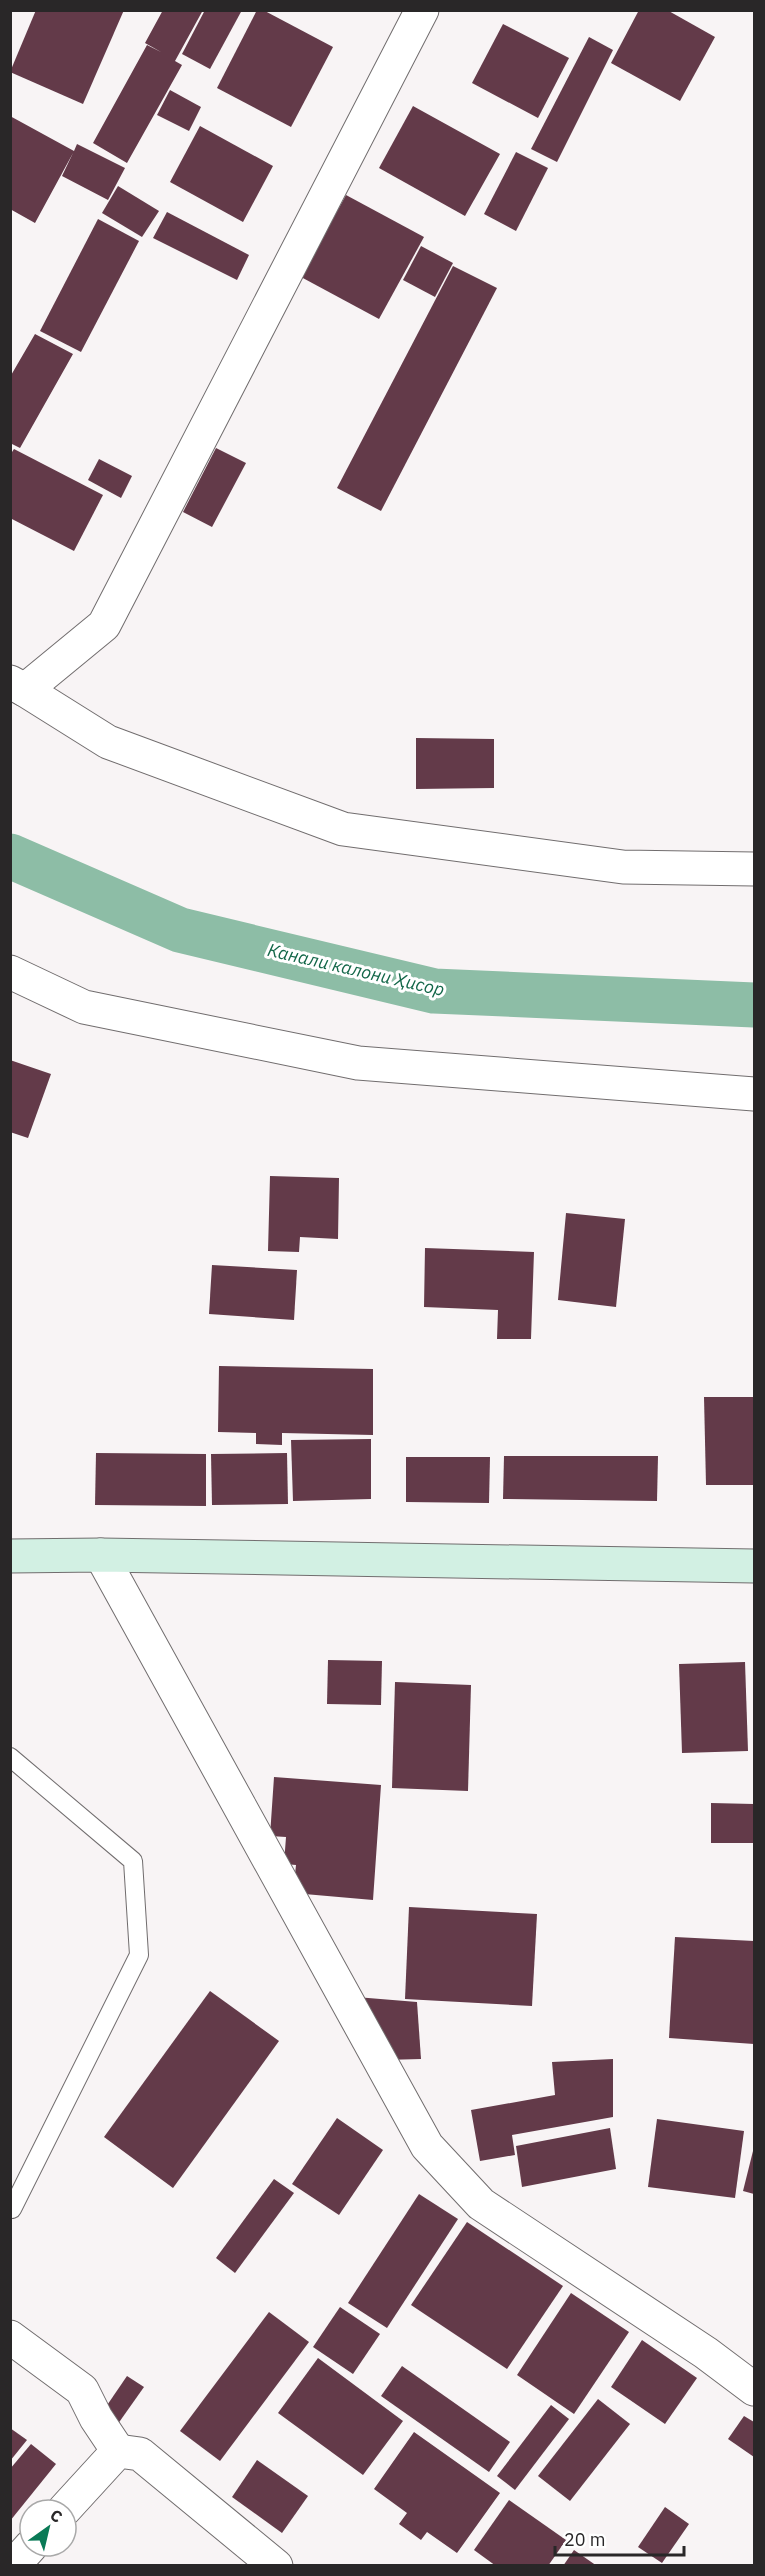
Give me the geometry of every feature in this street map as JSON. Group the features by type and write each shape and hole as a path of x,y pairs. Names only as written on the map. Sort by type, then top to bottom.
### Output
{"main road":[{"path":"10,1556 101,1555 754,1566"}],"street":[{"path":"422,10 104,625 18,686 108,741 343,830 623,867 754,869"},
{"path":"10,972 84,1007 358,1063 754,1094"},
{"path":"101,1555 427,2146 481,2204 705,2353 754,2389"},
{"path":"10,2337 82,2390 96,2418 118,2451 141,2454 276,2565"},
{"path":"75,2498 118,2451"}],"lane":[{"path":"10,1757 133,1861 139,1955 12,2209"}],"building":[{"path":"36,10 124,10 83,104 10,72"},
{"path":"163,10 203,10 175,61 182,65 127,163 93,143 147,45 161,52 145,43"},
{"path":"205,10 242,10 210,69 182,54"},
{"path":"257,10 263,10 333,47 291,127 217,88"},
{"path":"639,10 667,10 715,37 680,101 611,63"},
{"path":"503,24 569,58 538,118 472,83"},
{"path":"589,37 613,50 557,162 531,149"},
{"path":"170,90 201,107 189,131 157,115"},
{"path":"413,106 500,154 465,216 379,168"},
{"path":"10,116 74,151 77,144 125,168 108,200 62,176 73,153 35,223 10,209"},
{"path":"200,126 273,166 243,222 170,182"},
{"path":"516,152 548,168 516,231 484,214"},
{"path":"118,186 159,211 142,237 102,213"},
{"path":"346,195 424,237 379,319 301,277"},
{"path":"167,212 249,255 237,280 153,238"},
{"path":"98,219 139,241 81,352 40,331"},
{"path":"421,246 453,263 435,297 403,280"},
{"path":"453,266 497,288 381,511 337,488"},
{"path":"35,334 73,354 20,448 12,444 10,447 10,377"},
{"path":"216,448 246,463 212,527 183,512"},
{"path":"14,449 103,495 74,551 10,518 10,455"},
{"path":"99,459 132,476 121,498 88,480"},
{"path":"416,738 494,739 494,788 416,789"},
{"path":"10,1060 51,1074 28,1138 10,1132"},
{"path":"270,1176 339,1178 338,1239 300,1237 299,1252 268,1251"},
{"path":"566,1213 625,1219 616,1307 558,1300"},
{"path":"425,1248 534,1252 531,1339 497,1339 498,1310 424,1307"},
{"path":"212,1265 297,1270 294,1320 209,1314"},
{"path":"219,1366 373,1369 373,1435 282,1433 282,1445 256,1444 256,1433 218,1432"},
{"path":"704,1397 754,1397 754,1485 706,1485"},
{"path":"371,1439 371,1499 293,1501 291,1440"},
{"path":"96,1453 206,1454 206,1506 95,1505"},
{"path":"287,1453 288,1504 212,1505 211,1454"},
{"path":"504,1456 658,1456 657,1501 503,1499"},
{"path":"406,1457 490,1457 489,1503 406,1502"},
{"path":"328,1660 382,1661 381,1705 327,1704"},
{"path":"745,1662 748,1751 682,1753 679,1664"},
{"path":"395,1682 471,1685 468,1791 392,1788"},
{"path":"274,1777 381,1785 373,1900 293,1893 296,1865 284,1864 286,1837 270,1836"},
{"path":"711,1803 754,1804 754,1843 711,1843"},
{"path":"409,1907 537,1914 532,2006 405,1999"},
{"path":"675,1937 754,1941 754,2044 669,2038"},
{"path":"210,1991 279,2041 173,2188 104,2137"},
{"path":"356,1997 417,2002 421,2059 384,2060"},
{"path":"613,2059 613,2117 512,2135 515,2155 480,2161 471,2110 555,2095 552,2062"},
{"path":"337,2118 383,2150 339,2215 292,2184"},
{"path":"657,2119 744,2131 735,2198 648,2187"},
{"path":"610,2128 616,2169 522,2187 516,2146"},
{"path":"754,2147 754,2194 743,2191"},
{"path":"274,2179 294,2193 235,2273 216,2258"},
{"path":"419,2194 458,2219 387,2328 348,2303"},
{"path":"467,2222 563,2286 507,2369 411,2305"},
{"path":"571,2293 629,2332 574,2414 517,2375"},
{"path":"340,2307 380,2334 353,2374 313,2347"},
{"path":"269,2312 309,2342 220,2461 180,2431"},
{"path":"642,2340 697,2378 665,2424 611,2387"},
{"path":"318,2358 403,2421 363,2475 278,2413"},
{"path":"402,2366 510,2442 489,2472 381,2396"},
{"path":"127,2376 144,2387 115,2428 99,2417"},
{"path":"598,2399 630,2424 570,2501 538,2476"},
{"path":"551,2405 569,2419 515,2490 497,2476"},
{"path":"744,2416 754,2422 754,2457 728,2439"},
{"path":"10,2428 27,2440 10,2461"},
{"path":"414,2432 500,2493 457,2553 427,2532 421,2540 399,2524 407,2513 374,2489"},
{"path":"31,2444 56,2464 29,2498 18,2498 18,2511 10,2521 10,2469"},
{"path":"257,2460 308,2496 282,2533 232,2497"},
{"path":"509,2500 566,2540 548,2566 496,2566 474,2550"},
{"path":"665,2507 689,2524 662,2563 638,2547"},
{"path":"574,2550 597,2566 563,2566"}],"waterway":[{"name":"Канали калони Ҳисор","path":"10,856 180,930 434,991 754,1005"}]}
